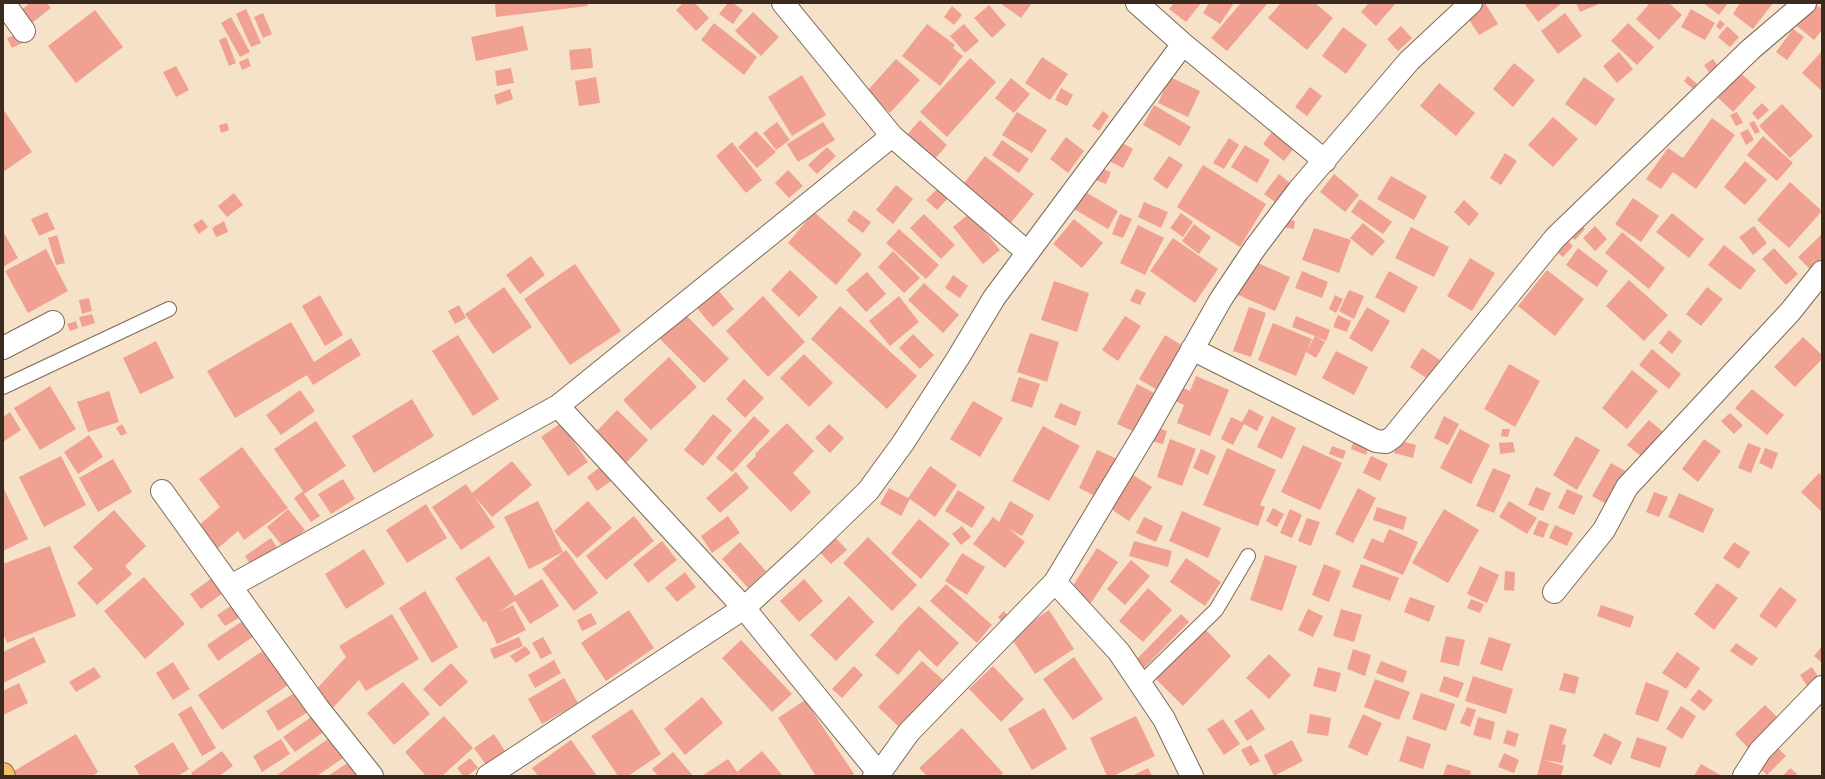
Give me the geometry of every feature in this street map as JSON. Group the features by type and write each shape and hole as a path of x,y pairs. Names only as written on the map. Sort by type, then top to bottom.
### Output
{"street":[{"path":"4,3 24,31"},
{"path":"782,3 892,136 1027,252"},
{"path":"1137,3 1183,44 1325,161"},
{"path":"558,406 744,608 878,775 909,732 1055,582 1146,431 1221,299 1255,248 1298,191 1325,161 1408,61 1470,3"},
{"path":"1192,349 1376,441 1386,442 1393,437 1555,238 1751,49 1805,3"},
{"path":"488,776 744,608 806,552 868,491 903,443 958,358 994,298 1183,44"},
{"path":"231,586 558,406 892,136"},
{"path":"1554,592 1604,530 1627,487 1790,312 1822,272"},
{"path":"3,348 53,322"},
{"path":"162,491 318,708 372,776"},
{"path":"1055,582 1119,652 1164,719 1192,776"},
{"path":"1744,776 1760,751 1822,687"}],"lane":[{"path":"3,387 170,309"},
{"path":"1140,684 1216,610 1248,556"}],"building":[{"path":"30,3 47,3 51,8 32,23 21,10"},
{"path":"495,3 587,3 588,6 496,17"},
{"path":"683,3 695,3 709,18 696,31 676,10"},
{"path":"728,3 733,3 743,10 733,24 719,14"},
{"path":"1000,3 1032,3 1021,18"},
{"path":"1174,3 1201,3 1186,22 1169,9"},
{"path":"1209,3 1234,3 1220,24 1203,13"},
{"path":"1241,3 1268,3 1227,51 1211,38"},
{"path":"1281,3 1315,3 1333,18 1307,50 1268,18"},
{"path":"1369,3 1396,3 1376,26 1361,12"},
{"path":"1485,3 1498,24 1479,35 1466,15"},
{"path":"1524,3 1562,3 1538,22"},
{"path":"1576,3 1601,3 1580,12"},
{"path":"1650,3 1669,3 1682,15 1659,40 1636,19"},
{"path":"1703,3 1728,3 1719,15"},
{"path":"1740,3 1773,3 1753,29 1733,14"},
{"path":"1815,4 1822,9 1822,30 1814,40 1797,26"},
{"path":"989,5 1006,25 992,38 974,18"},
{"path":"952,6 962,15 954,25 944,17"},
{"path":"246,9 261,43 251,47 236,14"},
{"path":"1691,9 1715,23 1705,40 1681,27"},
{"path":"95,10 123,47 76,83 48,46"},
{"path":"753,12 779,37 761,56 735,31"},
{"path":"263,13 272,34 263,38 254,17"},
{"path":"1565,13 1582,36 1558,54 1541,31"},
{"path":"231,17 250,52 240,57 221,23"},
{"path":"1720,20 1725,24 1720,30 1716,26"},
{"path":"714,23 757,57 744,75 701,40"},
{"path":"1628,23 1654,47 1637,65 1611,41"},
{"path":"927,24 955,45 953,48 963,56 940,86 902,56"},
{"path":"964,24 979,41 965,53 950,36"},
{"path":"523,26 528,50 476,61 471,37"},
{"path":"1401,26 1412,38 1398,51 1387,39"},
{"path":"1727,26 1739,37 1730,47 1718,37"},
{"path":"1343,27 1367,45 1346,74 1322,56"},
{"path":"1793,29 1804,37 1787,60 1776,52"},
{"path":"17,34 22,43 12,48 7,38"},
{"path":"226,37 236,63 229,66 219,40"},
{"path":"591,48 593,68 571,70 569,50"},
{"path":"1822,51 1822,91 1802,73"},
{"path":"1619,52 1633,69 1617,83 1603,66"},
{"path":"1042,57 1068,74 1050,100 1025,83"},
{"path":"248,58 251,66 242,70 239,62"},
{"path":"970,58 996,82 947,137 920,112"},
{"path":"896,59 920,80 890,113 867,91"},
{"path":"1713,59 1718,66 1709,72 1704,65"},
{"path":"1514,63 1535,80 1513,107 1493,89"},
{"path":"176,66 189,90 176,97 163,72"},
{"path":"511,68 514,83 497,86 495,71"},
{"path":"1737,70 1756,87 1733,112 1714,94"},
{"path":"802,75 826,115 792,136 768,97"},
{"path":"1688,76 1697,84 1693,89 1684,81"},
{"path":"596,77 600,103 579,106 575,81"},
{"path":"1170,77 1200,91 1188,117 1158,103"},
{"path":"1584,77 1615,99 1596,126 1565,104"},
{"path":"1011,78 1030,94 1014,113 995,98"},
{"path":"1439,83 1475,113 1456,136 1420,106"},
{"path":"1310,87 1322,96 1307,116 1295,107"},
{"path":"1061,88 1073,95 1067,106 1055,100"},
{"path":"510,89 513,99 497,105 494,95"},
{"path":"1762,103 1769,110 1758,120 1752,113"},
{"path":"1782,104 1813,136 1790,158 1759,126"},
{"path":"1154,105 1191,127 1180,146 1143,125"},
{"path":"3,109 32,152 3,172"},
{"path":"1103,111 1109,116 1099,131 1092,126"},
{"path":"1017,112 1047,130 1032,153 1002,135"},
{"path":"1737,112 1743,123 1736,126 1730,115"},
{"path":"1553,117 1578,139 1553,167 1528,145"},
{"path":"1712,118 1735,135 1696,189 1673,172 1661,189 1646,179 1668,148 1683,158"},
{"path":"920,120 947,145 933,161 906,136"},
{"path":"1754,121 1760,132 1755,134 1749,123"},
{"path":"777,122 790,140 776,150 763,133"},
{"path":"823,122 835,140 798,162 787,144"},
{"path":"227,123 229,130 221,133 219,125"},
{"path":"1275,128 1296,145 1284,161 1263,144"},
{"path":"1748,129 1754,140 1746,145 1740,133"},
{"path":"756,131 776,152 757,168 738,147"},
{"path":"1763,136 1793,163 1777,181 1747,155"},
{"path":"1066,137 1084,151 1068,173 1050,159"},
{"path":"1229,138 1239,145 1224,169 1213,163"},
{"path":"1002,140 1029,159 1019,173 992,155"},
{"path":"1117,140 1133,149 1123,168 1107,160"},
{"path":"732,142 762,180 746,193 716,156"},
{"path":"1245,145 1270,160 1257,183 1231,167"},
{"path":"827,147 836,156 817,174 808,165"},
{"path":"1505,153 1517,161 1501,185 1490,178"},
{"path":"985,156 1034,194 1010,224 962,186"},
{"path":"1169,156 1183,165 1167,189 1153,179"},
{"path":"1745,161 1767,180 1745,205 1724,187"},
{"path":"1092,165 1111,172 1106,184 1088,177"},
{"path":"1203,165 1266,204 1240,247 1177,207"},
{"path":"788,170 803,186 789,198 775,183"},
{"path":"1279,174 1290,183 1275,202 1264,194"},
{"path":"1334,174 1359,195 1345,212 1320,192"},
{"path":"1391,176 1427,196 1414,220 1377,199"},
{"path":"1790,182 1822,211 1789,248 1757,220"},
{"path":"896,185 913,199 893,224 876,210"},
{"path":"939,187 949,197 937,210 926,200"},
{"path":"1082,190 1118,211 1108,229 1072,208"},
{"path":"234,193 243,205 227,217 218,206"},
{"path":"1633,198 1659,216 1641,242 1615,224"},
{"path":"1360,199 1392,222 1383,234 1351,212"},
{"path":"1464,200 1479,214 1469,226 1454,212"},
{"path":"1144,202 1168,212 1161,228 1138,217"},
{"path":"854,210 871,222 863,233 847,221"},
{"path":"47,212 55,229 39,236 31,219"},
{"path":"814,212 862,254 836,285 788,243"},
{"path":"970,213 1000,250 983,264 953,227"},
{"path":"1181,213 1193,222 1183,237 1170,228"},
{"path":"1672,213 1704,239 1689,258 1656,232"},
{"path":"924,214 955,245 941,259 910,228"},
{"path":"1120,214 1132,219 1123,238 1112,234"},
{"path":"202,219 208,227 199,234 193,225"},
{"path":"1074,219 1103,243 1082,268 1053,244"},
{"path":"1285,219 1295,221 1294,229 1283,227"},
{"path":"224,221 228,232 216,237 212,228"},
{"path":"1578,222 1585,229 1575,240 1567,233"},
{"path":"1363,223 1385,241 1372,256 1350,238"},
{"path":"1194,224 1211,237 1199,254 1182,241"},
{"path":"1138,225 1164,238 1145,275 1120,263"},
{"path":"1595,226 1607,239 1595,251 1583,238"},
{"path":"1754,226 1767,243 1753,255 1739,237"},
{"path":"1411,227 1449,247 1434,277 1395,258"},
{"path":"1314,228 1351,240 1339,273 1302,260"},
{"path":"899,229 939,265 926,279 886,243"},
{"path":"3,231 18,258 3,267"},
{"path":"1622,232 1665,268 1649,289 1605,253"},
{"path":"1822,234 1822,262 1812,271 1798,257"},
{"path":"57,235 65,263 56,265 48,238"},
{"path":"1173,238 1218,269 1195,303 1150,271"},
{"path":"1565,238 1573,246 1563,257 1554,249"},
{"path":"1724,245 1756,270 1740,290 1708,265"},
{"path":"1578,248 1608,271 1597,287 1566,265"},
{"path":"1774,248 1798,274 1786,285 1762,259"},
{"path":"46,249 68,291 28,313 5,271"},
{"path":"893,251 920,278 904,293 878,267"},
{"path":"531,256 545,275 520,294 506,275"},
{"path":"1470,258 1495,273 1472,311 1447,296"},
{"path":"1251,260 1290,277 1275,311 1236,294"},
{"path":"575,264 621,331 570,365 524,299"},
{"path":"790,270 818,297 799,317 771,290"},
{"path":"1547,270 1584,299 1555,336 1518,306"},
{"path":"1302,271 1328,282 1322,298 1295,288"},
{"path":"1389,271 1418,287 1404,313 1375,297"},
{"path":"867,272 886,294 866,312 846,290"},
{"path":"953,275 968,286 960,298 945,288"},
{"path":"1629,280 1668,315 1644,341 1606,306"},
{"path":"1054,281 1089,293 1077,332 1041,320"},
{"path":"924,283 959,315 943,333 908,300"},
{"path":"504,287 532,327 493,354 465,314"},
{"path":"1707,287 1723,299 1701,326 1686,314"},
{"path":"1136,289 1146,293 1140,305 1130,301"},
{"path":"718,290 734,309 713,327 697,308"},
{"path":"1349,290 1364,296 1354,319 1339,311"},
{"path":"320,295 343,335 325,346 302,306"},
{"path":"1335,295 1343,299 1336,313 1329,309"},
{"path":"763,296 805,342 768,377 726,331"},
{"path":"899,296 919,322 890,346 869,321"},
{"path":"89,298 92,311 82,314 79,300"},
{"path":"459,305 466,318 455,324 448,311"},
{"path":"840,306 917,376 887,409 811,339"},
{"path":"1249,307 1266,313 1251,357 1233,351"},
{"path":"1367,307 1390,321 1372,352 1349,338"},
{"path":"683,312 729,359 704,383 658,337"},
{"path":"92,314 95,323 82,327 79,317"},
{"path":"1338,315 1351,321 1347,332 1333,327"},
{"path":"1125,316 1141,326 1118,361 1102,350"},
{"path":"1296,316 1330,330 1326,341 1292,327"},
{"path":"76,321 78,328 70,331 67,324"},
{"path":"291,322 314,362 351,338 361,355 313,385 307,375 235,418 207,371"},
{"path":"1273,323 1312,339 1296,376 1258,360"},
{"path":"1669,330 1682,341 1672,354 1659,343"},
{"path":"1030,333 1059,342 1047,382 1017,372"},
{"path":"913,334 934,355 920,369 899,348"},
{"path":"458,335 499,399 473,416 432,351"},
{"path":"1165,335 1183,346 1157,390 1139,379"},
{"path":"1315,336 1325,342 1316,358 1306,352"},
{"path":"1803,337 1822,355 1822,359 1795,387 1774,367"},
{"path":"156,341 174,378 140,394 123,358"},
{"path":"1422,348 1440,360 1428,379 1410,367"},
{"path":"1652,349 1681,374 1669,389 1639,365"},
{"path":"1336,351 1368,367 1354,395 1322,378"},
{"path":"804,354 833,383 809,407 780,378"},
{"path":"669,357 697,387 651,430 623,400"},
{"path":"1509,364 1540,381 1515,427 1484,409"},
{"path":"1632,370 1658,391 1627,429 1602,408"},
{"path":"1196,376 1229,390 1210,436 1177,423 1184,405 1173,400 1179,386 1190,391"},
{"path":"1019,377 1040,384 1032,408 1011,401"},
{"path":"744,379 764,398 745,418 726,399"},
{"path":"1137,384 1156,394 1137,433 1117,424"},
{"path":"50,386 76,429 40,450 14,408"},
{"path":"1752,389 1784,415 1767,435 1735,408"},
{"path":"300,390 315,411 281,435 266,415"},
{"path":"109,391 119,422 88,432 77,402"},
{"path":"412,399 434,436 374,473 352,436"},
{"path":"973,401 1003,418 980,457 950,439"},
{"path":"1060,403 1081,412 1076,426 1054,417"},
{"path":"1249,409 1264,417 1257,431 1244,424 1233,445 1221,439 1231,417 1242,422"},
{"path":"617,410 648,440 625,464 594,434"},
{"path":"10,412 21,430 3,442 3,417"},
{"path":"1730,413 1743,425 1734,434 1721,421"},
{"path":"713,414 732,430 703,466 684,450"},
{"path":"754,416 770,431 732,472 716,458"},
{"path":"1272,416 1296,428 1282,459 1257,447"},
{"path":"1444,416 1459,424 1448,445 1434,438"},
{"path":"1649,420 1663,432 1642,457 1627,445"},
{"path":"316,421 346,466 304,494 320,516 311,522 294,498 303,491 274,449"},
{"path":"561,423 588,462 568,476 541,437"},
{"path":"787,423 814,451 793,473 811,492 791,512 746,466 756,456 755,454"},
{"path":"122,424 127,433 121,436 116,428"},
{"path":"829,424 844,438 830,453 815,438"},
{"path":"1043,426 1080,446 1049,501 1012,481"},
{"path":"1156,427 1167,431 1163,444 1151,441"},
{"path":"1460,429 1490,445 1471,484 1440,468"},
{"path":"1502,429 1510,429 1508,437 1501,436"},
{"path":"89,435 103,457 78,474 64,452"},
{"path":"1576,436 1600,450 1577,490 1553,475"},
{"path":"1355,438 1370,444 1366,455 1351,449"},
{"path":"1170,439 1196,449 1182,486 1157,477"},
{"path":"1704,439 1721,451 1698,482 1682,469"},
{"path":"1398,440 1416,445 1413,458 1394,453"},
{"path":"1513,442 1515,452 1500,454 1499,443"},
{"path":"1748,443 1761,448 1751,473 1738,468"},
{"path":"1303,445 1342,463 1320,510 1281,492"},
{"path":"1332,446 1346,451 1343,459 1329,454"},
{"path":"242,447 288,508 244,540 238,531 216,550 197,527 220,507 199,479"},
{"path":"1227,448 1276,470 1260,505 1265,507 1258,526 1203,505"},
{"path":"1765,448 1778,453 1772,469 1759,463"},
{"path":"1201,449 1216,456 1208,475 1193,468"},
{"path":"1097,450 1117,459 1099,498 1079,488"},
{"path":"61,456 86,505 44,527 19,477"},
{"path":"1371,456 1388,464 1380,481 1363,473"},
{"path":"113,459 132,492 98,512 79,478"},
{"path":"512,461 532,485 492,517 474,496 495,527 461,550 432,507 466,484 472,493"},
{"path":"1611,463 1627,472 1608,505 1592,496"},
{"path":"930,466 957,485 935,517 910,499 901,516 880,504 889,488 908,498"},
{"path":"600,467 611,481 597,491 587,477"},
{"path":"1493,468 1511,475 1494,513 1476,506"},
{"path":"736,472 749,488 720,513 706,498"},
{"path":"1819,473 1822,476 1822,512 1801,492"},
{"path":"1133,475 1152,487 1129,521 1111,509"},
{"path":"343,479 355,499 331,514 318,494"},
{"path":"3,487 28,539 3,551"},
{"path":"1536,487 1551,493 1543,511 1528,505"},
{"path":"1358,488 1376,498 1353,543 1335,534"},
{"path":"1567,489 1583,496 1574,515 1558,508"},
{"path":"958,490 985,507 972,528 945,511"},
{"path":"1654,492 1668,497 1659,517 1646,512"},
{"path":"1679,493 1714,509 1703,533 1668,517"},
{"path":"538,501 563,552 529,569 504,517"},
{"path":"588,501 612,528 577,558 554,531"},
{"path":"1010,501 1034,515 1022,536 1009,529 1025,542 1005,568 973,544 993,517 999,522"},
{"path":"1509,501 1537,518 1527,534 1499,517"},
{"path":"426,504 447,538 407,563 386,530"},
{"path":"1377,507 1407,517 1403,530 1373,520"},
{"path":"1273,508 1284,514 1277,527 1266,521"},
{"path":"288,509 305,530 284,548 267,527"},
{"path":"1290,509 1302,515 1292,538 1280,533"},
{"path":"1444,509 1479,530 1448,583 1412,563"},
{"path":"114,510 146,546 125,566 132,574 97,605 77,583 93,569 73,547"},
{"path":"1182,511 1221,528 1208,558 1169,541"},
{"path":"634,516 654,541 606,580 586,556"},
{"path":"728,516 740,533 712,553 701,536"},
{"path":"1144,517 1163,526 1156,542 1136,533"},
{"path":"1307,518 1320,522 1311,546 1298,541"},
{"path":"919,519 950,544 921,579 891,553"},
{"path":"1539,520 1549,524 1543,538 1533,534"},
{"path":"1555,525 1573,533 1567,546 1549,538"},
{"path":"962,526 971,537 961,545 952,534"},
{"path":"1389,529 1418,542 1403,575 1363,558 1372,538 1383,543"},
{"path":"833,535 847,550 831,564 817,549"},
{"path":"868,537 917,585 892,611 843,563"},
{"path":"271,538 278,549 252,567 245,556"},
{"path":"662,541 677,560 648,583 633,564"},
{"path":"1134,541 1172,551 1168,567 1129,556"},
{"path":"740,542 766,571 748,588 722,559"},
{"path":"1734,542 1750,552 1739,569 1723,558"},
{"path":"50,546 76,616 7,643 3,633 3,564"},
{"path":"1097,548 1118,562 1091,603 1070,590"},
{"path":"364,549 385,584 346,609 325,574"},
{"path":"566,550 598,593 574,611 542,569"},
{"path":"962,553 985,567 967,595 945,581"},
{"path":"1265,555 1297,566 1282,611 1250,600"},
{"path":"489,556 515,596 542,579 559,606 530,624 515,601 499,612 513,605 526,630 497,644 486,621 483,622 455,578"},
{"path":"1186,558 1221,582 1205,606 1170,582"},
{"path":"1131,560 1150,576 1125,605 1107,589"},
{"path":"1324,564 1341,571 1329,602 1312,595"},
{"path":"1361,564 1399,578 1390,601 1352,587"},
{"path":"1480,566 1499,575 1487,603 1467,594"},
{"path":"1505,571 1515,572 1514,591 1504,590"},
{"path":"685,572 696,587 677,602 665,588"},
{"path":"144,577 185,624 145,659 104,611"},
{"path":"212,578 223,593 201,609 190,594"},
{"path":"804,579 823,601 799,622 780,601"},
{"path":"1717,583 1738,598 1714,630 1694,614"},
{"path":"946,584 992,625 977,643 930,601"},
{"path":"1780,587 1797,600 1776,628 1759,616"},
{"path":"1148,588 1172,610 1143,642 1119,621"},
{"path":"425,591 458,647 432,663 399,608"},
{"path":"849,596 874,622 836,661 810,635"},
{"path":"1410,597 1435,606 1429,622 1404,612"},
{"path":"1471,599 1484,604 1480,613 1467,608"},
{"path":"234,604 242,616 225,626 217,615"},
{"path":"1601,605 1634,616 1630,628 1597,616"},
{"path":"919,606 959,643 937,667 919,650 898,675 875,655 897,630 902,635 897,629"},
{"path":"1308,609 1323,616 1313,637 1298,630"},
{"path":"1341,609 1362,615 1354,642 1333,636"},
{"path":"629,610 654,648 606,681 581,643"},
{"path":"1049,610 1074,649 1035,674 1010,636"},
{"path":"1004,611 1009,618 1003,623 998,617"},
{"path":"591,613 597,624 582,631 577,620"},
{"path":"392,614 419,659 366,691 359,680 329,712 311,695 346,657 339,646"},
{"path":"1181,614 1189,622 1140,672 1132,664"},
{"path":"244,620 254,636 218,661 207,645"},
{"path":"1204,628 1231,656 1183,706 1155,678"},
{"path":"1446,636 1465,640 1459,666 1440,662"},
{"path":"34,637 46,662 3,683 3,652"},
{"path":"519,637 523,646 494,659 490,649"},
{"path":"543,637 552,653 541,659 532,643"},
{"path":"1489,637 1511,644 1502,671 1480,664"},
{"path":"741,640 792,694 772,712 722,658"},
{"path":"1736,643 1758,658 1752,666 1730,651"},
{"path":"525,646 531,653 516,663 510,656"},
{"path":"1822,646 1822,663 1814,656"},
{"path":"1353,649 1371,655 1365,676 1347,669"},
{"path":"264,650 288,685 222,730 198,695"},
{"path":"1677,652 1700,668 1686,689 1662,673"},
{"path":"1269,654 1291,675 1269,699 1246,678"},
{"path":"1074,657 1103,699 1073,720 1043,679"},
{"path":"554,660 561,673 535,688 528,675"},
{"path":"922,661 943,680 899,727 878,707"},
{"path":"1381,661 1407,671 1403,683 1376,673"},
{"path":"173,662 190,689 173,700 156,673"},
{"path":"451,663 468,682 440,707 423,689"},
{"path":"854,666 863,675 842,698 832,689"},
{"path":"993,666 1024,699 1001,722 969,689"},
{"path":"94,667 101,677 76,692 69,682"},
{"path":"1318,667 1341,673 1336,692 1313,686"},
{"path":"1812,667 1821,681 1809,689 1800,675"},
{"path":"1564,673 1579,677 1575,694 1559,690"},
{"path":"1444,676 1464,683 1458,698 1439,691"},
{"path":"1473,676 1513,689 1506,714 1465,701"},
{"path":"564,678 578,703 542,724 528,699"},
{"path":"1375,679 1410,692 1399,720 1364,707"},
{"path":"403,682 430,714 394,745 367,713"},
{"path":"1646,682 1669,691 1658,722 1635,714"},
{"path":"19,683 28,703 3,715 3,691"},
{"path":"1699,689 1713,700 1704,711 1690,700"},
{"path":"296,692 308,712 278,731 266,711"},
{"path":"1421,693 1455,704 1446,731 1412,719"},
{"path":"702,697 723,723 685,755 664,729"},
{"path":"805,700 854,774 851,776 816,776 778,718"},
{"path":"1765,705 1782,722 1751,751 1735,734"},
{"path":"191,706 216,748 202,756 178,714"},
{"path":"1681,706 1696,716 1682,739 1666,729"},
{"path":"1467,707 1476,710 1470,727 1460,723"},
{"path":"1044,708 1067,749 1032,770 1008,729"},
{"path":"632,709 661,754 628,776 618,776 591,736"},
{"path":"1252,709 1265,729 1247,741 1234,721"},
{"path":"1310,714 1331,718 1328,736 1307,733"},
{"path":"1363,714 1382,723 1367,756 1348,747"},
{"path":"314,715 325,731 295,752 283,737"},
{"path":"444,716 473,748 442,776 426,776 405,752"},
{"path":"1136,716 1155,756 1113,776 1107,776 1090,738"},
{"path":"1478,717 1495,722 1491,740 1473,735"},
{"path":"1223,719 1240,744 1224,755 1207,729"},
{"path":"1550,724 1567,729 1562,744 1566,745 1562,763 1544,760 1564,766 1561,776 1537,776"},
{"path":"962,728 1003,773 1000,776 927,776 919,768"},
{"path":"1507,730 1519,734 1515,747 1503,743"},
{"path":"1604,733 1622,742 1611,765 1593,756"},
{"path":"76,734 98,772 92,776 17,776 14,771"},
{"path":"494,734 505,751 486,765 474,748"},
{"path":"332,736 346,756 317,776 276,776"},
{"path":"1407,736 1431,744 1423,769 1399,761"},
{"path":"1637,737 1667,747 1660,768 1630,758"},
{"path":"281,739 290,754 262,772 253,756"},
{"path":"571,740 597,776 538,776 532,768"},
{"path":"1292,740 1303,761 1274,776 1264,755"},
{"path":"173,742 189,769 178,776 140,776 134,766"},
{"path":"1774,744 1786,756 1767,775 1755,764"},
{"path":"1251,745 1260,761 1250,766 1241,750"},
{"path":"222,751 233,766 219,776 193,776 191,773"},
{"path":"762,751 783,776 740,776 737,772"},
{"path":"673,752 693,776 658,776 652,769"},
{"path":"1504,753 1519,760 1514,773 1498,767"},
{"path":"470,758 478,768 467,776 463,776 457,768"},
{"path":"728,759 739,776 702,776"},
{"path":"349,762 358,776 328,776"},
{"path":"1447,764 1471,771 1470,776 1443,776"},
{"path":"1701,764 1722,776 1694,776"},
{"path":"1148,768 1152,776 1132,776"},
{"path":"1790,768 1797,774 1795,776 1783,776"}]}
